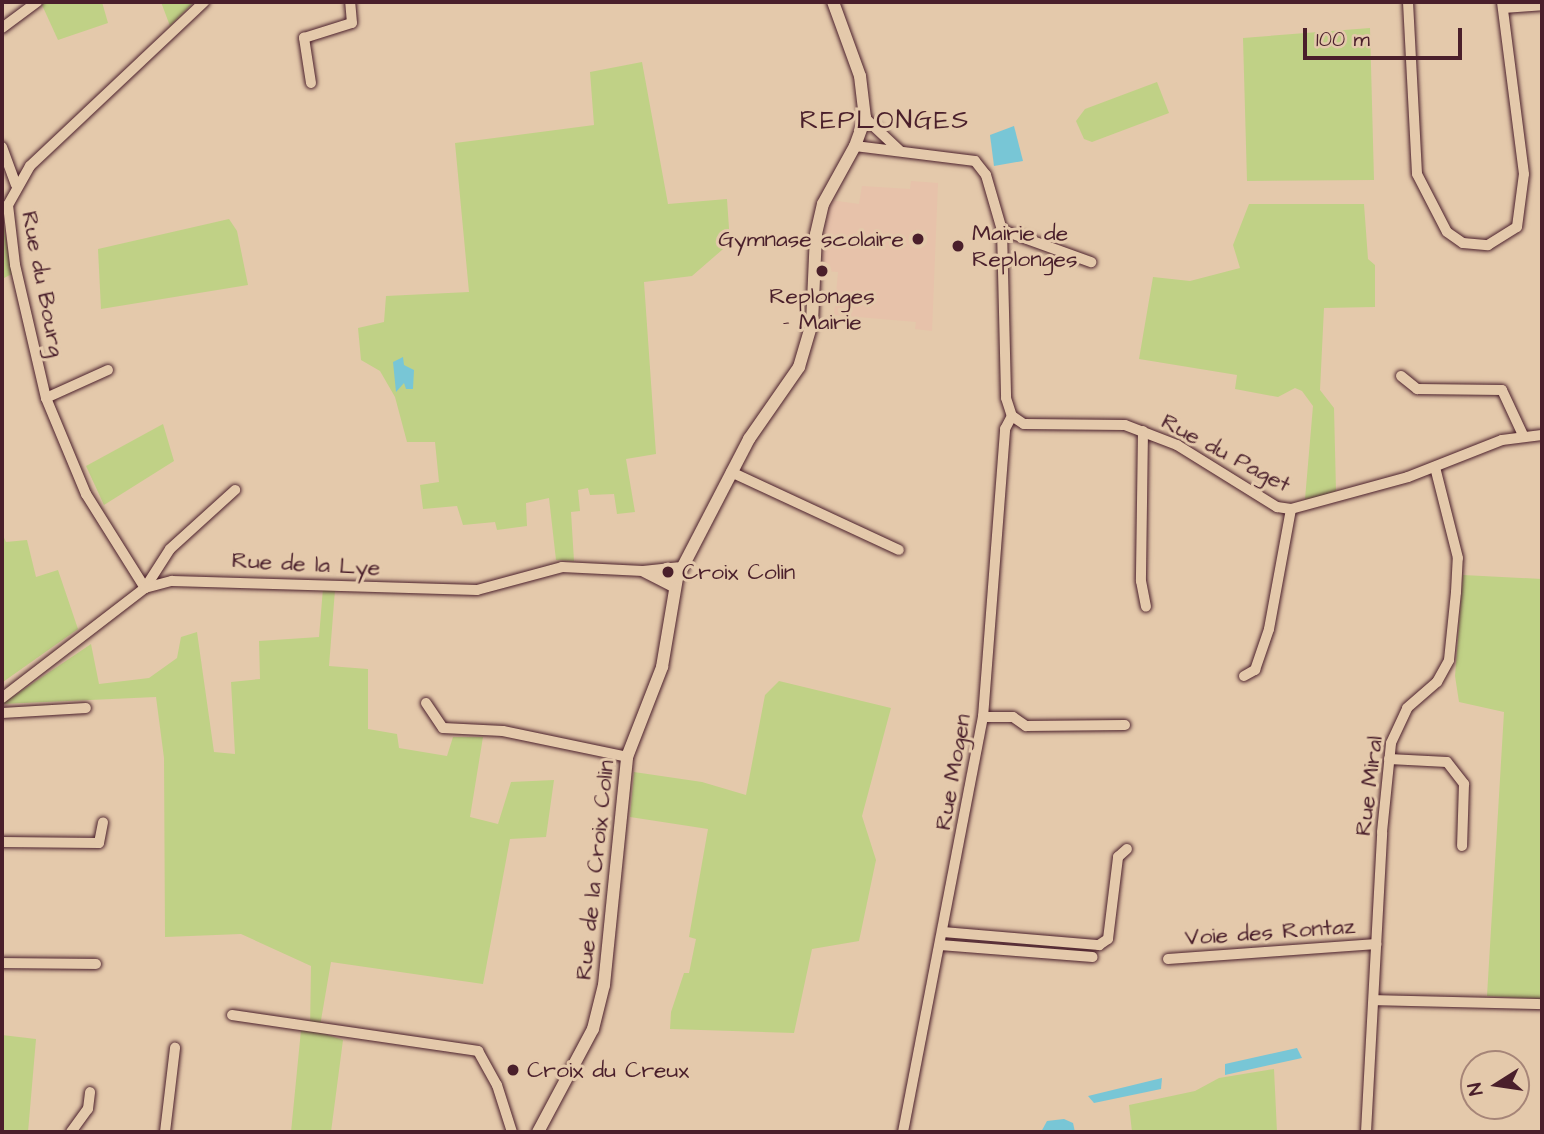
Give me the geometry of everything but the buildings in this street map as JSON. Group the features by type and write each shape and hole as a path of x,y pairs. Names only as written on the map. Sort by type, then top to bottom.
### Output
{"street":[{"path":"2,27 37,2"},
{"name":"Rue du Bourg","path":"145,588 86,494 46,398 18,278 5,204 16,185 204,2"},
{"path":"312,83 304,38 352,23 350,2"},
{"path":"833,2 860,76 864,118 899,150"},
{"path":"1409,2 1417,174 1447,232 1464,243 1488,245 1517,227 1524,174 1502,5 1542,5"},
{"name":"Rue de la Croix Colin","path":"538,1132 593,1029 604,985 627,757 662,667 674,587 682,567 702,538 731,472 799,366 815,307 816,234 823,204 855,146 864,118"},
{"path":"855,146 975,161 986,175 1002,230 1006,398 1012,416"},
{"path":"2,147 16,185"},
{"path":"1002,230 1091,262"},
{"path":"46,398 108,370"},
{"path":"1401,376 1417,389 1502,390 1523,435"},
{"name":"Rue du Paget","path":"1012,416 1024,424 1049,428 1125,425 1177,445 1277,507 1291,509 1321,504 1523,435 1542,435"},
{"name":"Rue Mogen","path":"903,1132 983,717 1005,429 1012,416"},
{"path":"1143,431 1141,581 1146,607"},
{"name":"Rue Miral","path":"1366,1132 1389,759 1402,716 1437,682 1449,660 1458,558 1434,467"},
{"path":"731,472 899,550"},
{"path":"145,588 170,549 235,490"},
{"path":"1244,676 1255,670 1269,629 1291,509"},
{"name":"Rue de la Lye","path":"2,698 145,588 212,579 477,590 562,567 643,571 682,567"},
{"name":"Rue de la Lye","path":"643,571 674,587"},
{"path":"426,703 443,727 503,731 627,757"},
{"path":"2,713 86,708"},
{"path":"983,717 1013,717 1026,726 1125,725"},
{"path":"1389,759 1447,762 1464,784 1462,846"},
{"path":"2,842 99,843 103,822"},
{"path":"943,932 1099,945 1108,939 1118,857 1127,849"},
{"name":"Voie des Rontaz","path":"1168,959 1376,944"},
{"path":"940,945 1093,957"},
{"path":"2,963 96,964"},
{"path":"1374,1000 1542,1004"},
{"path":"232,1015 478,1051 493,1075 512,1132"},
{"path":"165,1132 175,1048"},
{"path":"71,1132 88,1110 90,1092"}],"shaded area":[{"path":"911,181 938,183 932,331 915,329 916,322 834,315 838,272 824,271 822,246 830,200 859,204 862,186 910,189"}],"green space":[{"path":"46,2 102,2 108,23 58,40 42,5"},
{"path":"161,2 194,2 170,26"},
{"path":"1370,28 1374,180 1247,181 1243,38"},
{"path":"642,62 668,204 727,199 730,243 692,276 644,282 656,454 626,459 635,512 617,514 614,494 590,495 588,488 578,490 580,511 571,512 574,561 556,560 549,498 526,503 527,526 497,530 495,522 463,525 457,506 423,509 420,485 439,482 435,442 407,442 395,397 380,371 361,360 358,328 384,322 386,296 469,292 455,143 594,125 590,72"},
{"path":"1157,82 1169,113 1092,142 1084,139 1076,121 1085,109"},
{"path":"1249,204 1364,204 1368,259 1375,265 1375,307 1324,308 1320,390 1334,408 1336,491 1315,498 1305,499 1313,406 1302,391 1295,388 1278,397 1235,389 1237,375 1139,359 1153,277 1190,281 1240,268 1233,245"},
{"path":"2,214 12,274 2,279"},
{"path":"229,219 237,231 248,285 101,309 98,249"},
{"path":"163,424 174,461 104,505 86,466"},
{"path":"2,533 6,542 27,540 36,577 58,570 78,629 3,682"},
{"path":"1463,575 1542,579 1542,999 1487,996 1504,712 1459,702 1455,676"},
{"path":"323,588 335,590 329,666 368,669 368,729 397,734 399,748 447,756 453,737 483,737 470,817 498,824 511,782 554,780 546,837 510,839 483,984 331,962 319,1032 343,1040 331,1132 291,1132 301,1030 310,1030 311,966 241,934 165,937 164,758 156,697 2,704 91,644 99,684 149,678 177,658 181,637 197,632 214,752 235,754 231,682 260,679 259,641 319,637"},
{"path":"779,681 891,708 862,816 876,860 859,941 812,949 794,1033 670,1029 671,1012 684,973 689,973 696,939 689,937 708,829 630,817 634,772 702,782 746,795 765,695"},
{"path":"2,1035 36,1039 28,1132 2,1132"},
{"path":"1274,1069 1277,1132 1132,1132 1129,1105 1195,1091 1219,1078"}],"water":[{"path":"1014,126 1023,161 994,166 990,135"},
{"path":"403,357 404,365 414,370 413,389 406,389 404,383 396,392 393,362"},
{"path":"1297,1048 1302,1058 1225,1075 1225,1064"},
{"path":"1162,1078 1161,1089 1094,1103 1088,1096"},
{"path":"1064,1119 1073,1123 1075,1132 1041,1132 1047,1121"}],"place":[{"name":"Gymnase scolaire","path":"918,239"},
{"name":"Mairie de Replonges","path":"958,246"},
{"name":"Replonges - Mairie","path":"822,271"},
{"name":"Croix Colin","path":"668,572"},
{"name":"Croix du Creux","path":"513,1070"}],"district":[{"name":"REPLONGES","path":"885,121"}]}
